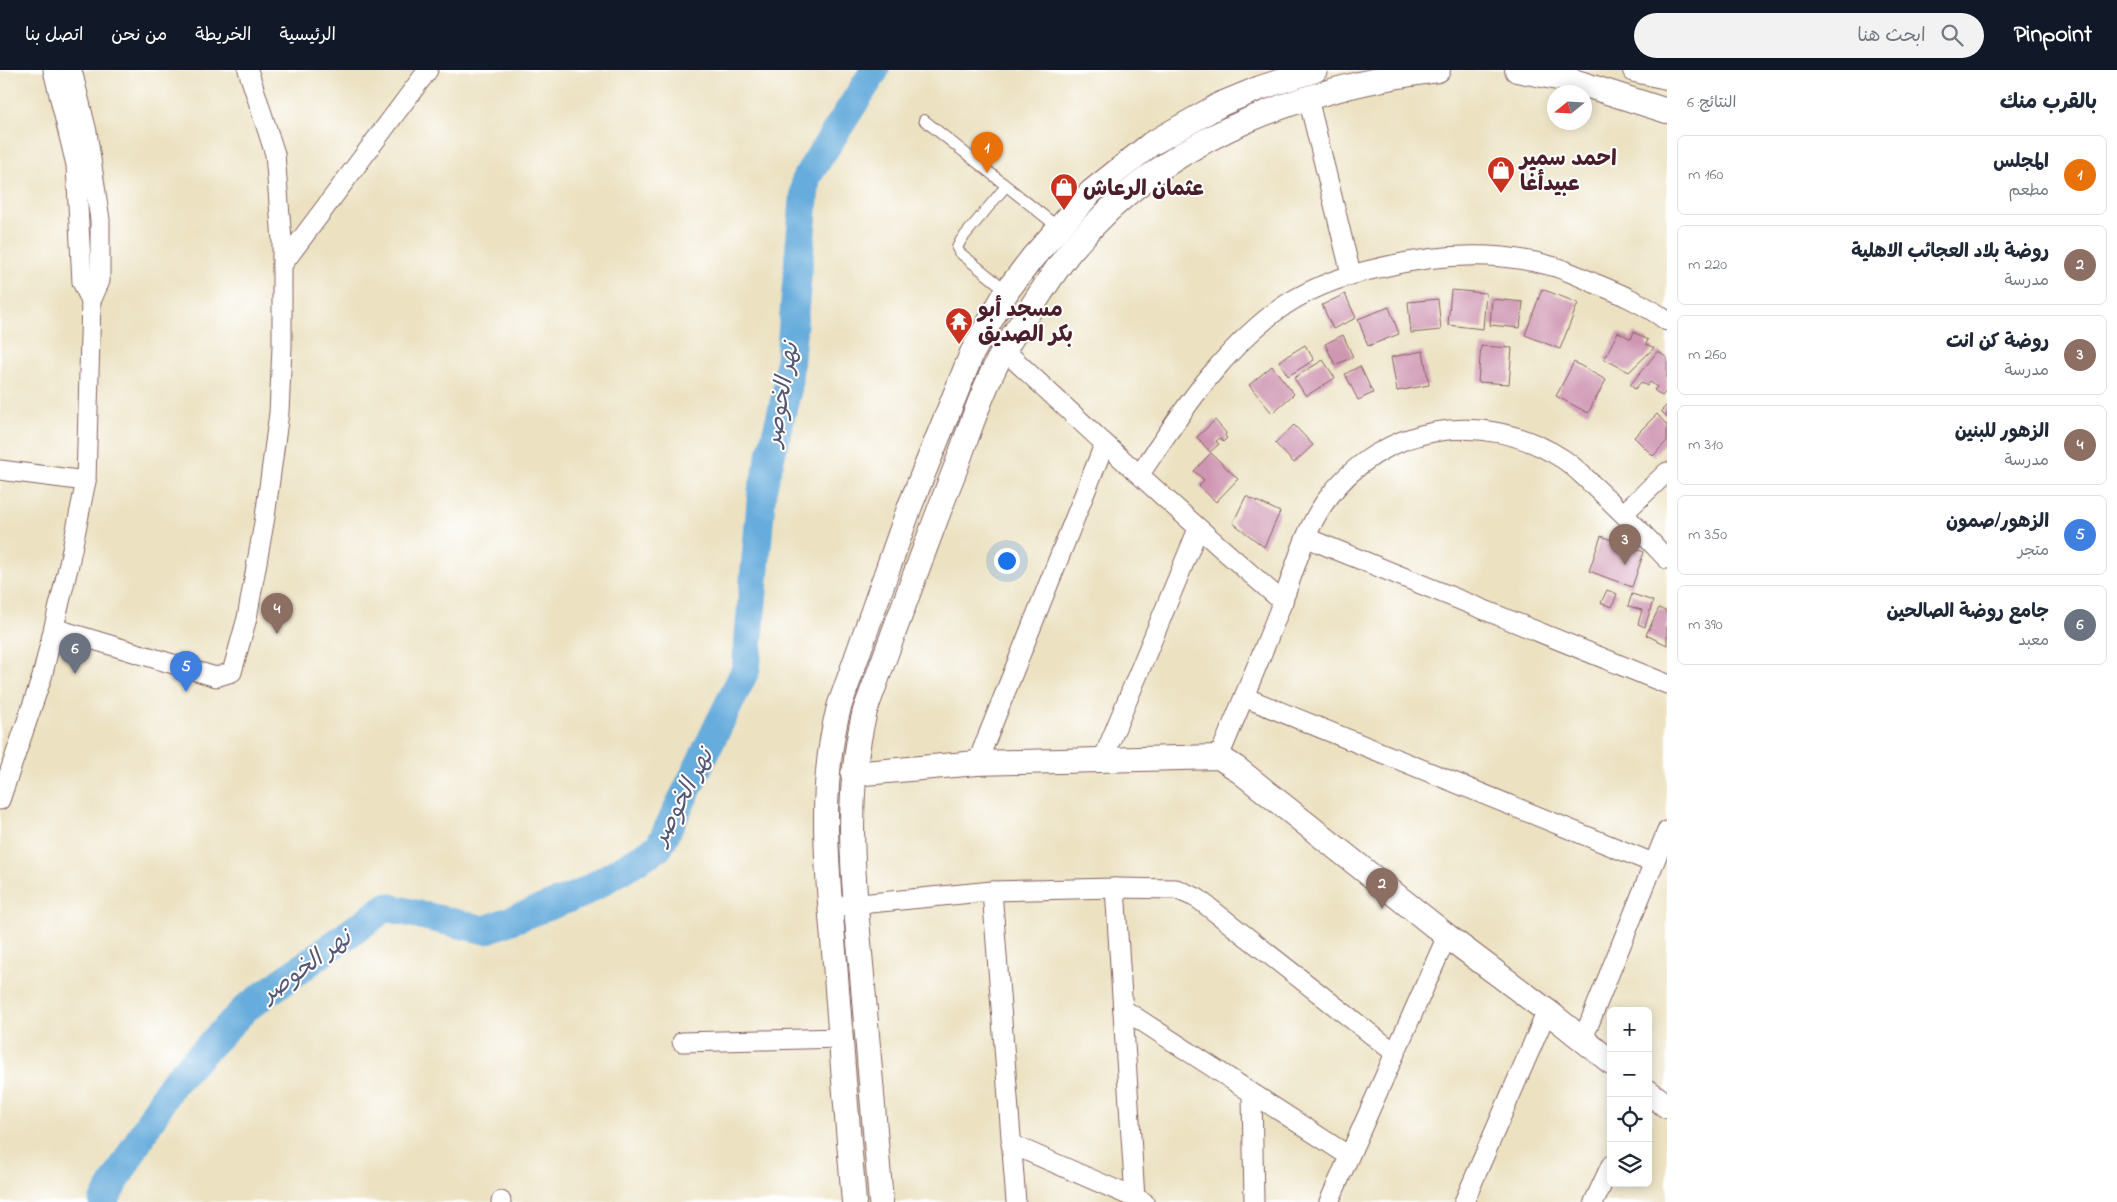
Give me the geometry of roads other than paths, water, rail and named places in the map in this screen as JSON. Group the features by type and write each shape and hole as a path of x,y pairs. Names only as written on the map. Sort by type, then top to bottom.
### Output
{"street":[{"path":"53,70 76,165 82,282 92,301"},
{"path":"0,800 42,677 86,481 92,301 100,281 100,220 87,132 72,70"},
{"path":"54,628 216,677 232,672 247,618 265,517 279,413 282,347 282,265 275,154 248,70"},
{"path":"282,265 428,70"},
{"path":"854,1202 830,907 826,802 832,735 839,706 910,506 972,353 1007,291 1033,257 1091,192 1151,144 1221,104 1260,88 1315,70"},
{"path":"881,1202 855,904 852,823 853,774 857,743 865,711 994,368 1069,252 1108,211 1136,186 1196,144 1231,127 1308,98 1365,82 1438,70"},
{"path":"1517,70 1573,81 1667,111"},
{"path":"1635,70 1667,77"},
{"path":"1308,98 1351,274"},
{"path":"1140,474 1200,387 1240,342 1276,311 1317,286 1351,274 1404,262 1466,255 1509,258 1555,267 1615,291 1667,321"},
{"path":"1004,350 1104,445 1140,474 1198,529 1282,602"},
{"path":"1219,757 1306,538 1324,502 1350,473 1381,450 1417,435 1455,428 1494,430 1531,441 1564,460 1624,513 1667,559"},
{"path":"977,763 1104,445"},
{"path":"0,470 86,481"},
{"path":"1624,513 1667,472"},
{"path":"910,506 937,516"},
{"path":"1104,759 1198,529"},
{"path":"1306,538 1667,684"},
{"path":"1244,697 1654,863"},
{"path":"853,774 977,763 1219,757 1236,768 1447,936 1607,1059"},
{"path":"1583,1039 1667,831"},
{"path":"830,907 992,892 1115,888 1176,889 1197,898 1395,1053"},
{"path":"1011,1144 1140,1200 1123,1009 1115,888"},
{"path":"992,892 1016,1202"},
{"path":"1329,1202 1447,936"},
{"path":"1123,1009 1349,1156"},
{"path":"1464,1202 1547,1011"},
{"path":"682,1042 841,1038"},
{"path":"1252,1094 1254,1202"},
{"path":"1652,1095 1667,1106"},
{"path":"1594,1202 1607,1174"}],"lane":[{"path":"924,120 1059,228"},
{"path":"1006,186 961,240 957,248 959,252 1007,291"}],"waterway":[{"name":"نهر الخوصر","path":"103,1202 171,1085 246,1008 386,907 485,930 581,894 659,847 746,669 762,491 787,391 806,178 875,70"}],"place":[{"name":"المجلس","path":"987,173"},
{"name":"احمد سمير عبيدأغا","path":"1501,194"},
{"name":"عثمان الرعاش","path":"1064,211"},
{"name":"مسجد أبو بكر الصديق","path":"959,345"},
{"name":"روضة كن انت","path":"1625,565"},
{"name":"الزهور للبنين","path":"277,634"},
{"name":"جامع روضة الصالحين","path":"75,674"},
{"name":"الزهور/صمون","path":"186,692"},
{"name":"روضة بلاد العجائب الاهلية","path":"1382,909"}]}
